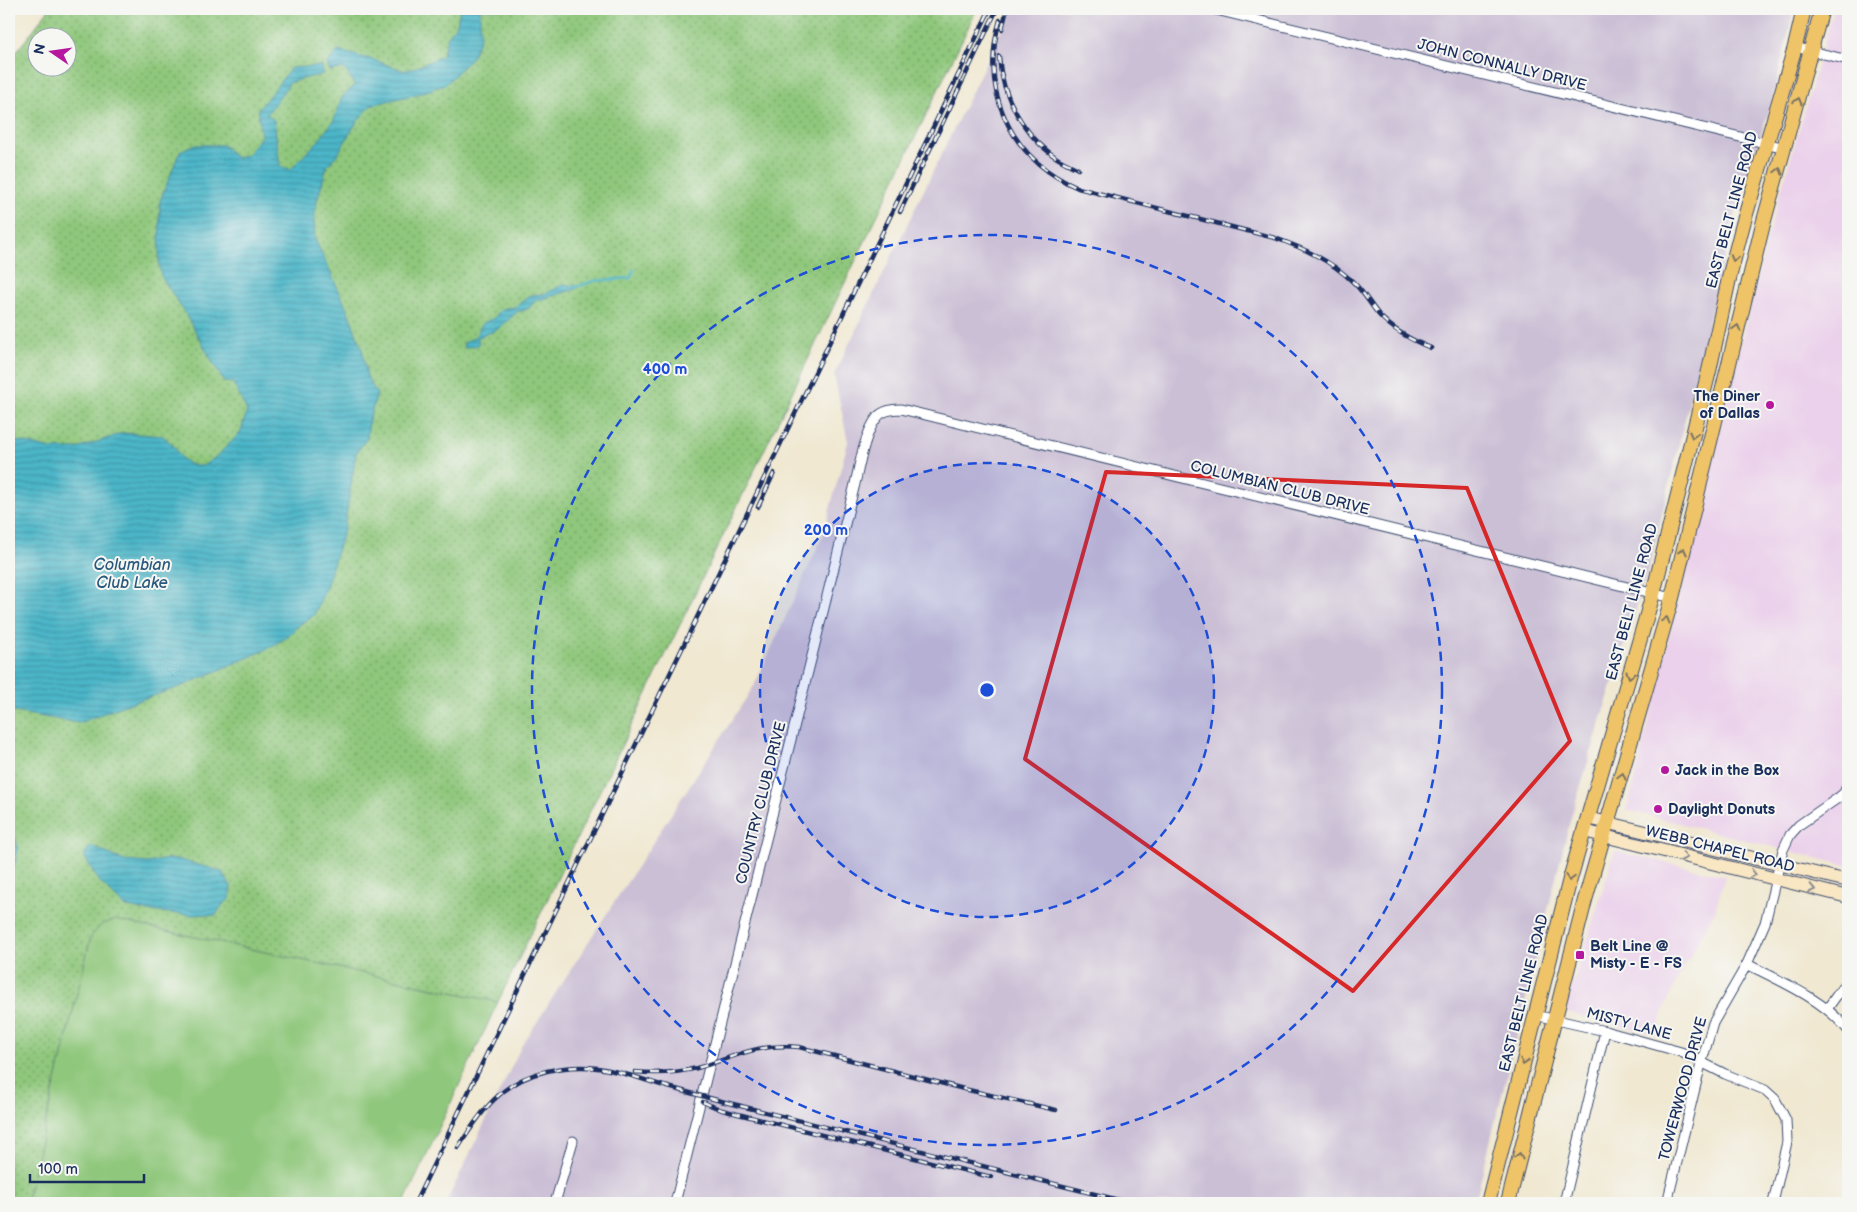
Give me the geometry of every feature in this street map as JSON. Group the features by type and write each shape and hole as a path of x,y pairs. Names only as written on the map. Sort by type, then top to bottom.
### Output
{"main road":[{"name":"EAST BELT LINE ROAD","path":"1488,1203 1584,831 1653,594 1709,371 1732,266 1795,47 1804,9"},
{"path":"1508,1203 1554,1019 1603,838 1672,598 1762,228 1822,9"},
{"path":"1709,371 1725,375"},
{"name":"WEBB CHAPEL ROAD","path":"1588,818 1848,881"},
{"name":"WEBB CHAPEL ROAD","path":"1584,831 1603,838 1848,897"},
{"path":"1660,851 1663,836"}],"street":[{"name":"JOHN CONNALLY DRIVE","path":"1212,9 1785,148"},
{"path":"1795,47 1848,60"},
{"name":"COLUMBIAN CLUB DRIVE","path":"882,413 892,409 901,409 1672,598"},
{"name":"COUNTRY CLUB DRIVE","path":"675,1203 854,488 868,437 876,418 882,413"},
{"name":"TOWERWOOD DRIVE","path":"1667,1203 1713,1023 1747,964 1765,923 1779,864 1790,835 1799,825 1838,798 1848,784"},
{"path":"1747,964 1794,988 1827,1009 1848,1030"},
{"path":"1827,1009 1842,988 1848,983"},
{"name":"MISTY LANE","path":"1536,1015 1605,1031 1681,1052 1725,1074 1765,1090 1775,1099 1786,1120 1786,1142 1773,1203"},
{"path":"1564,1203 1605,1031"},
{"path":"555,1203 573,1141"}],"highlighted area":[{"path":"1106,472 1467,488 1570,741 1353,991 1025,759"}],"shaded area":[{"path":"1012,9 1794,9 1772,100 1733,222 1649,567 1571,817 1475,1203 446,1203 522,1045 754,686 823,535 848,442 834,375"},
{"path":"1833,9 1848,9 1848,866 1627,810 1763,253"},
{"path":"1615,851 1725,876 1715,911 1678,978 1664,1009 1657,1035 1564,1012"}],"green space":[{"path":"49,9 977,9 498,1002 115,920 91,937 26,1203 9,1203 9,62 28,37 28,78 78,78 78,28 35,28"},
{"path":"115,920 498,1002 404,1203 26,1203 91,937 101,925"}],"water":[{"name":"Columbian Club Lake","path":"460,9 480,9 480,37 472,57 446,84 421,93 371,105 356,123 339,152 327,166 317,201 314,220 315,239 348,311 362,349 367,377 377,394 369,420 367,438 356,453 344,529 326,587 314,615 300,624 286,638 263,651 180,687 122,706 79,723 9,711 9,441 51,449 77,449 123,433 163,436 173,445 182,459 191,465 203,466 217,456 241,432 247,411 233,383 224,382 185,313 161,276 159,264 160,201 180,151 193,145 223,145 236,158 247,155 261,137 258,110 291,68 322,66 323,74 290,82 267,114 274,120 280,166 290,170 319,140 334,120 342,97 355,85 344,68 330,71 327,63 338,51 405,71 442,56 447,38 457,24"},
{"path":"565,284 576,285 576,289 535,301 528,309 517,312 498,329 477,338 479,342 477,345 464,348 464,343 475,337 483,323 494,318 502,309 515,307 531,295 544,294"},
{"path":"9,835 14,837 17,850 16,862 9,875"},
{"path":"91,846 124,861 148,863 168,859 180,860 221,871 231,886 230,899 223,904 216,915 146,911 124,906 99,881 85,858 85,853"}],"waterway":[{"path":"576,287 594,281 630,278 634,269"}],"railway":[{"path":"415,1203 990,9"},
{"path":"900,212 997,9"},
{"path":"1002,29 1007,9"},
{"path":"1000,20 995,46 994,72 998,97 1006,120 1018,141 1034,160 1054,175 1078,188 1275,238 1306,250 1335,267 1352,281 1379,315 1391,326 1431,348"},
{"path":"999,56 1004,85 1016,113 1025,126 1045,149 1078,169"},
{"path":"758,507 774,473"},
{"path":"635,1072 659,1073 682,1071 758,1049 784,1046 799,1047 964,1089 1056,1110"},
{"path":"458,1148 484,1110 494,1099 517,1082 547,1071 564,1068 595,1068 623,1073 726,1102 1131,1203"},
{"path":"703,1102 722,1110 991,1177"}],"place":[{"name":"The Diner of Dallas","path":"1770,405"},
{"name":"Jack in the Box","path":"1665,770"},
{"name":"Daylight Donuts","path":"1658,809"},
{"name":"Belt Line @ Misty - E - FS","path":"1580,955"}]}
